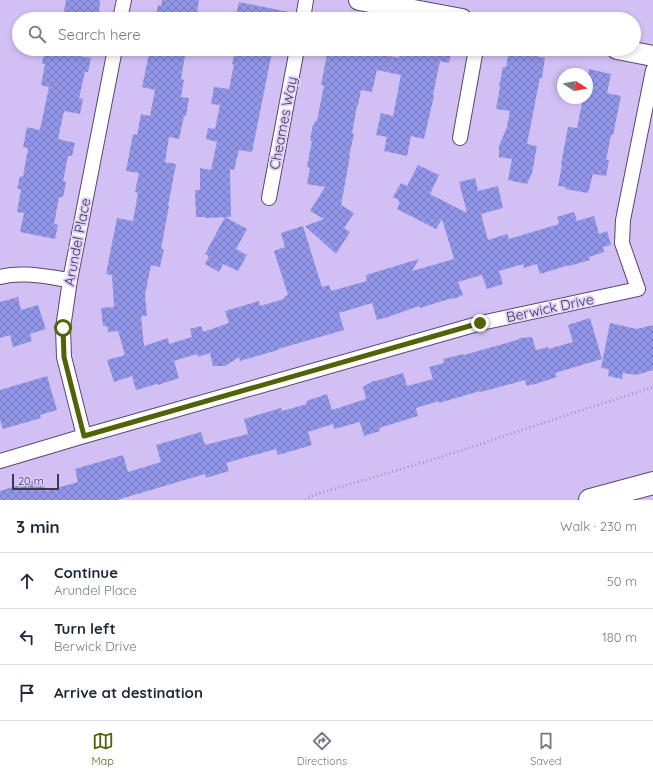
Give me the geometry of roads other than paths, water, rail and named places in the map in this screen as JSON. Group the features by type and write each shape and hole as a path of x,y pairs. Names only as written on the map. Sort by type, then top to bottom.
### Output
{"highway":[{"path":"590,500 653,482"}],"street":[{"path":"121,12 124,0"},
{"path":"304,12 306,0"},
{"path":"359,0 424,12"},
{"path":"641,54 653,56"},
{"name":"Arundel Place","path":"84,436 64,357 63,328 70,280 114,56"},
{"name":"Cheames Way","path":"270,198 296,56"},
{"path":"460,138 475,56"},
{"name":"Berwick Drive","path":"0,461 480,323 638,290 622,243 623,220 653,70"},
{"path":"0,277 7,275 32,275 70,280"}]}
